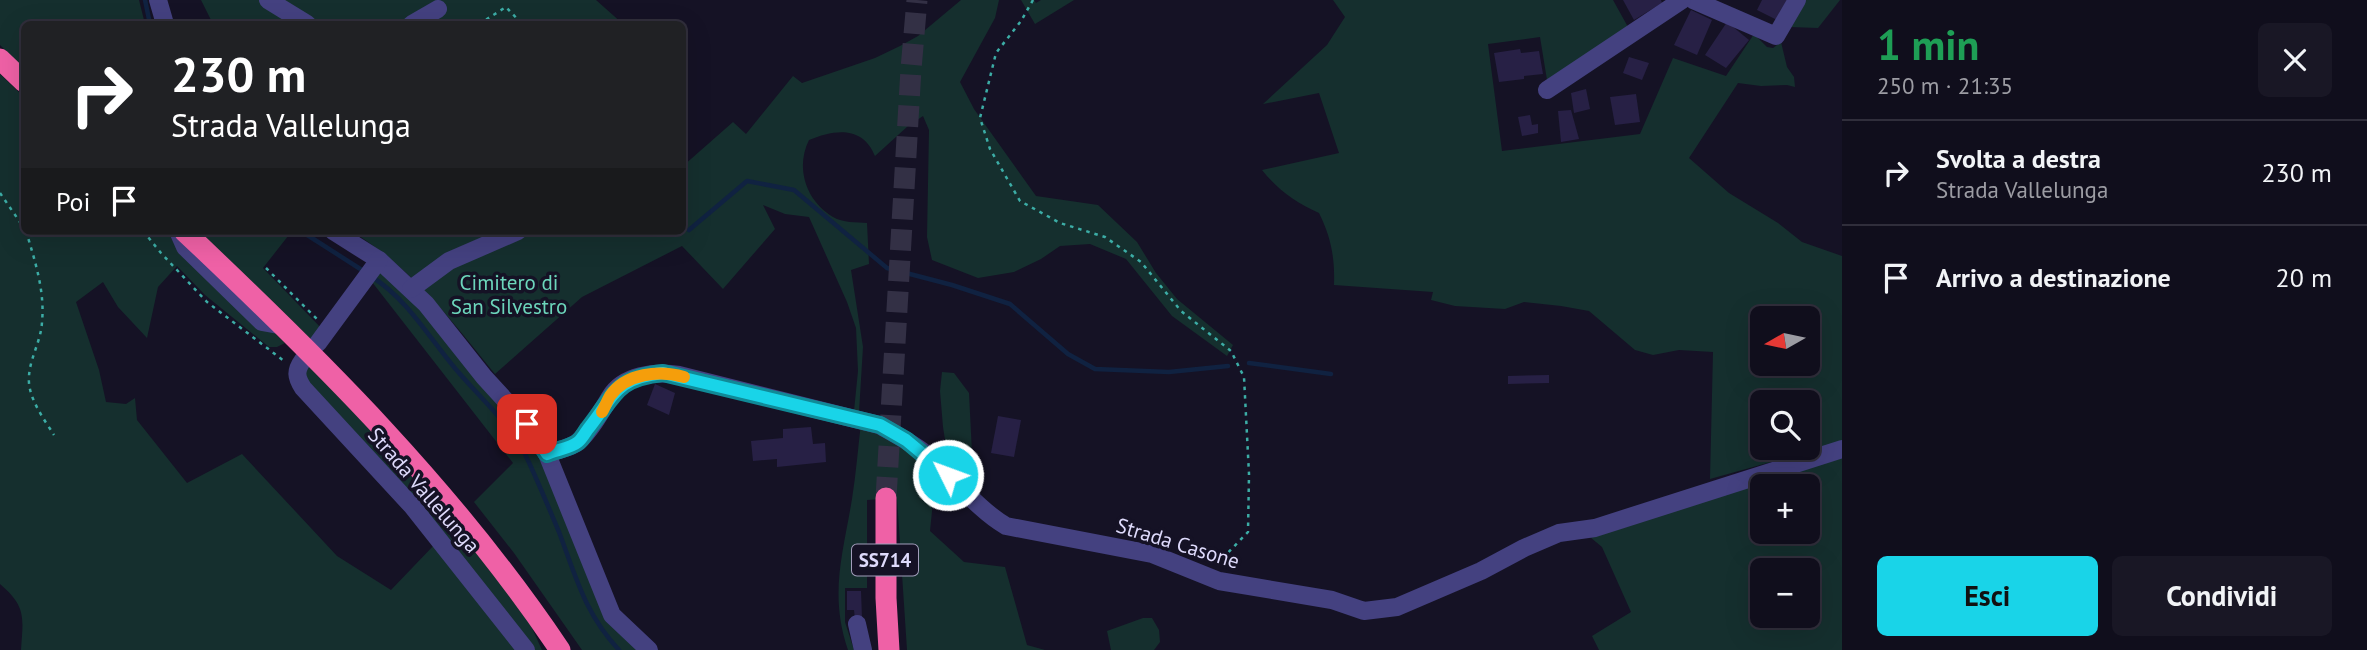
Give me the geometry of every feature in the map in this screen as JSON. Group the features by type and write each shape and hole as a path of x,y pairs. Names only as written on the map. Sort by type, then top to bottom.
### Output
{"highway":[{"path":"0,59 21,79"},
{"path":"188,235 343,384 447,498 555,642 566,638 575,650"},
{"name":"SS714","path":"886,498 888,650"}],"street":[{"path":"268,0 302,21"},
{"path":"1547,90 1682,0"},
{"path":"1693,0 1776,36 1797,0"},
{"path":"162,2 165,21"},
{"path":"417,21 438,9"},
{"path":"180,235 185,247 262,322 284,326"},
{"path":"339,235 379,260 426,303 484,377 527,424 547,454 612,615 649,650"},
{"path":"411,289 449,261 509,235"},
{"path":"323,336 379,260"},
{"name":"Strada Vallelunga","path":"303,360 296,371 303,388 412,506 526,650"},
{"name":"Strada Casone","path":"547,454 576,444 603,410 611,394 629,381 646,374 671,374 880,425 929,457 993,518 1006,526 1152,554 1219,581 1332,600 1364,611 1397,607 1481,571 1559,533 1595,528 1842,449"},
{"path":"857,624 863,650"}],"path":[{"path":"1033,0 1021,21 996,53 979,118 990,149 1020,201 1060,223 1105,237 1141,262 1181,312 1231,351 1244,377 1249,474 1248,532 1205,576"},
{"path":"484,21 506,7 519,21"},
{"path":"0,193 21,223"},
{"path":"27,235 42,296 42,324 28,377 32,395 54,435"},
{"path":"146,235 208,302 284,362"},
{"path":"266,268 323,336"}],"green space":[{"path":"0,0 139,0 144,21 21,21 21,66 0,45"},
{"path":"201,0 596,0 620,21 212,21"},
{"name":"Cimitero di San Silvestro","path":"961,0 999,0 995,18 960,82 974,109 1036,196 1098,205 1137,242 1156,273 1177,299 1233,345 1227,356 1172,316 1126,259 1090,244 1060,246 1014,272 978,278 932,260 927,237 929,130 923,116 875,156 863,139 838,132 809,140 805,151 803,172 816,202 837,219 867,223 869,264 851,270 863,347 859,412 854,411 858,371 856,328 809,217 785,214 763,205 775,229 723,289 682,246 582,297 495,374 412,278 357,235 686,235 686,163 733,122 746,134 793,76 802,83 875,58 918,36"},
{"path":"1021,0 1034,0 1036,3 1041,0 1074,0 1035,24"},
{"path":"1333,0 1613,0 1628,27 1547,80 1540,37 1488,44 1502,151 1640,134 1673,58 1726,76 1754,34 1767,47 1773,48 1781,42 1795,87 1738,83 1689,158 1729,193 1778,223 1802,242 1842,256 1842,442 1820,448 1820,390 1750,390 1750,460 1778,460 1710,479 1713,352 1679,350 1653,355 1635,350 1589,311 1561,306 1524,302 1505,309 1455,306 1431,300 1433,292 1334,285 1331,248 1319,213 1288,195 1262,170 1339,153 1319,93 1263,104 1327,45 1345,17"},
{"path":"1804,0 1840,0 1818,28 1790,27"},
{"path":"0,74 21,94 21,235 174,235 285,343 269,347 205,295 177,266 158,287 147,338 118,307 103,282 76,302 99,370 106,402 126,404 135,398 137,420 187,483 242,454 337,556 391,590 436,543 519,650 21,650 19,607 0,584"},
{"path":"199,235 289,235 263,268 324,331 314,344"},
{"path":"382,268 420,306 541,452 609,618 643,650 582,650 514,553 474,502 513,463 372,282"},
{"path":"307,362 446,510 526,615 542,650 533,650 307,383 304,374"},
{"path":"942,372 954,373 969,393 974,493 950,471 940,391"},
{"path":"861,423 920,454 913,468 935,482 930,531 964,562 1005,567 1027,645 1045,650 907,650 897,498 867,500 867,588 845,588 845,622 854,650 848,650 839,611 840,574"},
{"path":"1842,457 1842,650 1599,650 1592,636 1631,612 1602,547 1584,532 1750,484 1750,544 1820,544 1820,474 1784,474"},
{"path":"1143,618 1152,618 1159,630 1160,642 1154,650 1111,650 1107,631"}],"building":[{"path":"1623,0 1661,0 1662,3 1634,20"},
{"path":"1762,0 1789,0 1779,21 1757,10"},
{"path":"1691,10 1712,20 1697,55 1674,45"},
{"path":"1727,22 1749,40 1726,68 1705,55"},
{"path":"1520,49 1521,53 1539,51 1543,74 1499,82 1494,53"},
{"path":"1629,57 1649,63 1642,80 1623,73"},
{"path":"1586,89 1590,109 1574,113 1571,93"},
{"path":"1636,94 1640,122 1615,125 1610,97"},
{"path":"1571,110 1579,139 1561,142 1558,111"},
{"path":"1530,115 1532,125 1538,124 1538,133 1522,136 1518,117"},
{"path":"1549,375 1549,383 1508,384 1508,376"},
{"path":"655,384 675,393 669,415 647,405"},
{"path":"998,416 1021,420 1014,457 991,453"},
{"path":"811,427 813,444 825,443 826,462 777,467 777,459 753,461 751,441 783,438 783,429"},
{"path":"847,591 861,591 862,618 855,619 854,610 847,610"}],"waterway":[{"path":"145,0 149,21"},
{"path":"689,230 747,181 794,190 887,268 1010,304 1068,354 1095,369 1169,372 1228,366"},
{"path":"307,235 365,272"},
{"path":"372,277 406,307 518,442 590,609 619,650"},
{"path":"1249,363 1331,374"}],"tunnel":[{"path":"886,498 917,0"}],"slow traffic":[{"path":"602,412 611,394 629,381 646,374 663,373 684,377"}],"route":[{"path":"527,424 547,454 576,444 603,410 611,394 629,381 646,374 663,373 880,425 906,440 948,475"}]}
